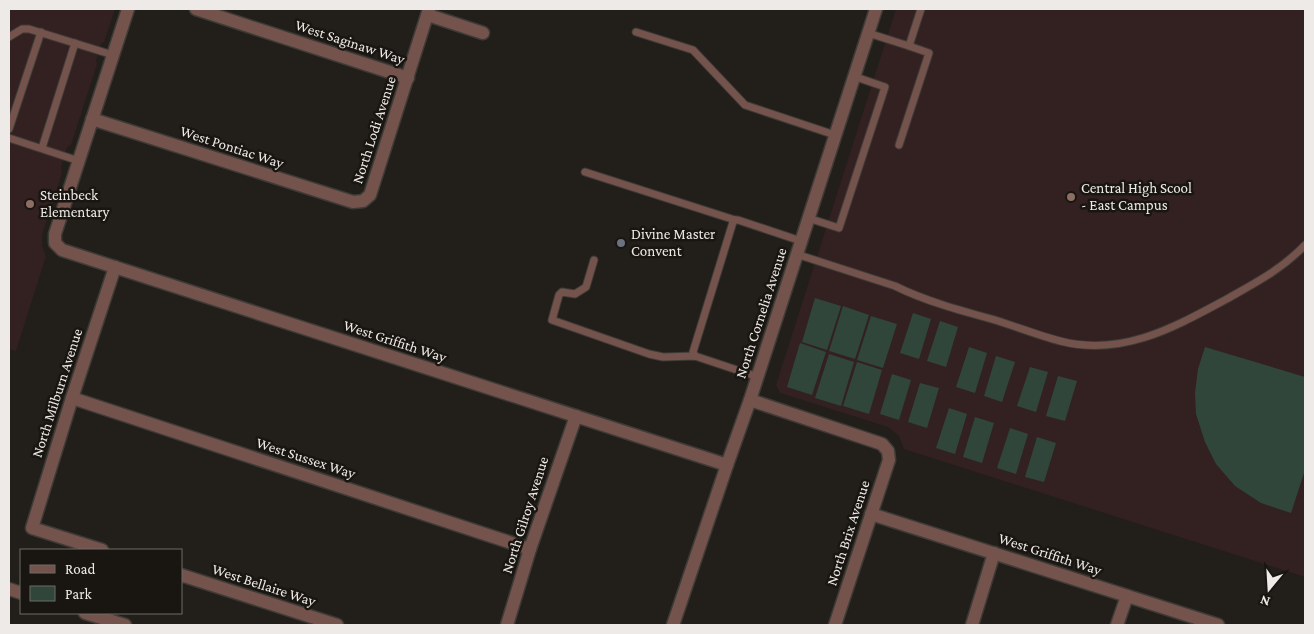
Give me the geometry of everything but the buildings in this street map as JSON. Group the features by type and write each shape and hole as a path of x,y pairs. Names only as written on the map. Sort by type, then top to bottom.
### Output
{"street":[{"path":"79,161 128,9"},
{"name":"West Saginaw Way","path":"196,9 408,78"},
{"name":"North Cornelia Avenue","path":"674,625 726,465 758,377 800,241 876,9"},
{"path":"428,12 483,33"},
{"name":"North Lodi Avenue","path":"364,201 370,195 428,12"},
{"name":"West Pontiac Way","path":"92,119 353,202 364,201"},
{"name":"West Griffith Way","path":"79,161 55,234 55,244 62,250 726,465"},
{"name":"North Milburn Avenue","path":"99,549 32,528 115,268"},
{"name":"West Sussex Way","path":"72,398 530,549"},
{"name":"North Brix Avenue","path":"750,400 882,444 888,451 889,460 835,625"},
{"name":"North Gilroy Avenue","path":"507,625 530,549 576,416"},
{"name":"West Griffith Way","path":"871,514 1218,625"},
{"path":"972,625 994,553"},
{"name":"West Bellaire Way","path":"182,576 337,625"},
{"path":"1117,625 1127,596"},
{"path":"88,614 126,625"}],"lane":[{"path":"909,46 922,9"},
{"path":"9,37 22,29 29,29 113,56"},
{"path":"9,129 41,32"},
{"path":"636,32 693,50 745,105 835,134"},
{"path":"868,33 929,53 899,145"},
{"path":"42,148 75,43"},
{"path":"808,218 839,228 885,87 853,76"},
{"path":"9,138 79,161"},
{"path":"585,172 800,241"},
{"path":"695,356 694,352 735,220"},
{"path":"796,254 974,314 1061,341 1089,345 1135,341 1186,322 1272,274 1305,245"},
{"path":"594,260 586,287 575,294 562,292 559,295 552,320 650,354 663,357 695,356 758,377"}],"shaded area":[{"name":"Steinbeck Elementary","path":"9,9 115,9 104,42 101,44 96,60 97,64 71,145 67,147 61,167 62,173 42,235 42,246 46,256 16,351 9,349"},
{"name":"Central High Scool - East Campus","path":"896,9 1305,9 1305,577 904,449 899,436 888,427 780,393 776,385"}],"green space":[{"path":"815,298 841,306 827,350 802,342"},
{"path":"843,306 869,315 855,359 829,351"},
{"path":"913,313 931,319 919,359 900,353"},
{"path":"871,316 897,324 883,368 857,360"},
{"path":"940,321 958,327 946,367 927,361"},
{"path":"800,343 826,352 812,395 787,387"},
{"path":"969,347 987,353 975,393 956,387"},
{"path":"1205,347 1305,377 1305,470 1291,513 1261,503 1235,486 1216,464 1205,442 1196,414 1195,393 1198,369"},
{"path":"829,354 854,362 841,406 815,398"},
{"path":"996,356 1015,362 1002,402 984,396"},
{"path":"857,362 882,370 869,414 843,406"},
{"path":"1030,367 1048,372 1036,412 1017,406"},
{"path":"892,374 911,380 899,420 880,414"},
{"path":"1058,376 1077,381 1065,421 1046,416"},
{"path":"920,383 939,388 927,428 908,422"},
{"path":"949,408 967,414 955,454 936,448"},
{"path":"975,417 994,423 982,463 963,457"},
{"path":"1010,428 1028,434 1016,474 997,468"},
{"path":"1037,437 1056,443 1044,482 1025,477"}],"place":[{"name":"Central High Scool - East Campus","path":"1071,197"},
{"name":"Steinbeck Elementary","path":"30,204"},
{"name":"Divine Master Convent","path":"621,243"}]}
